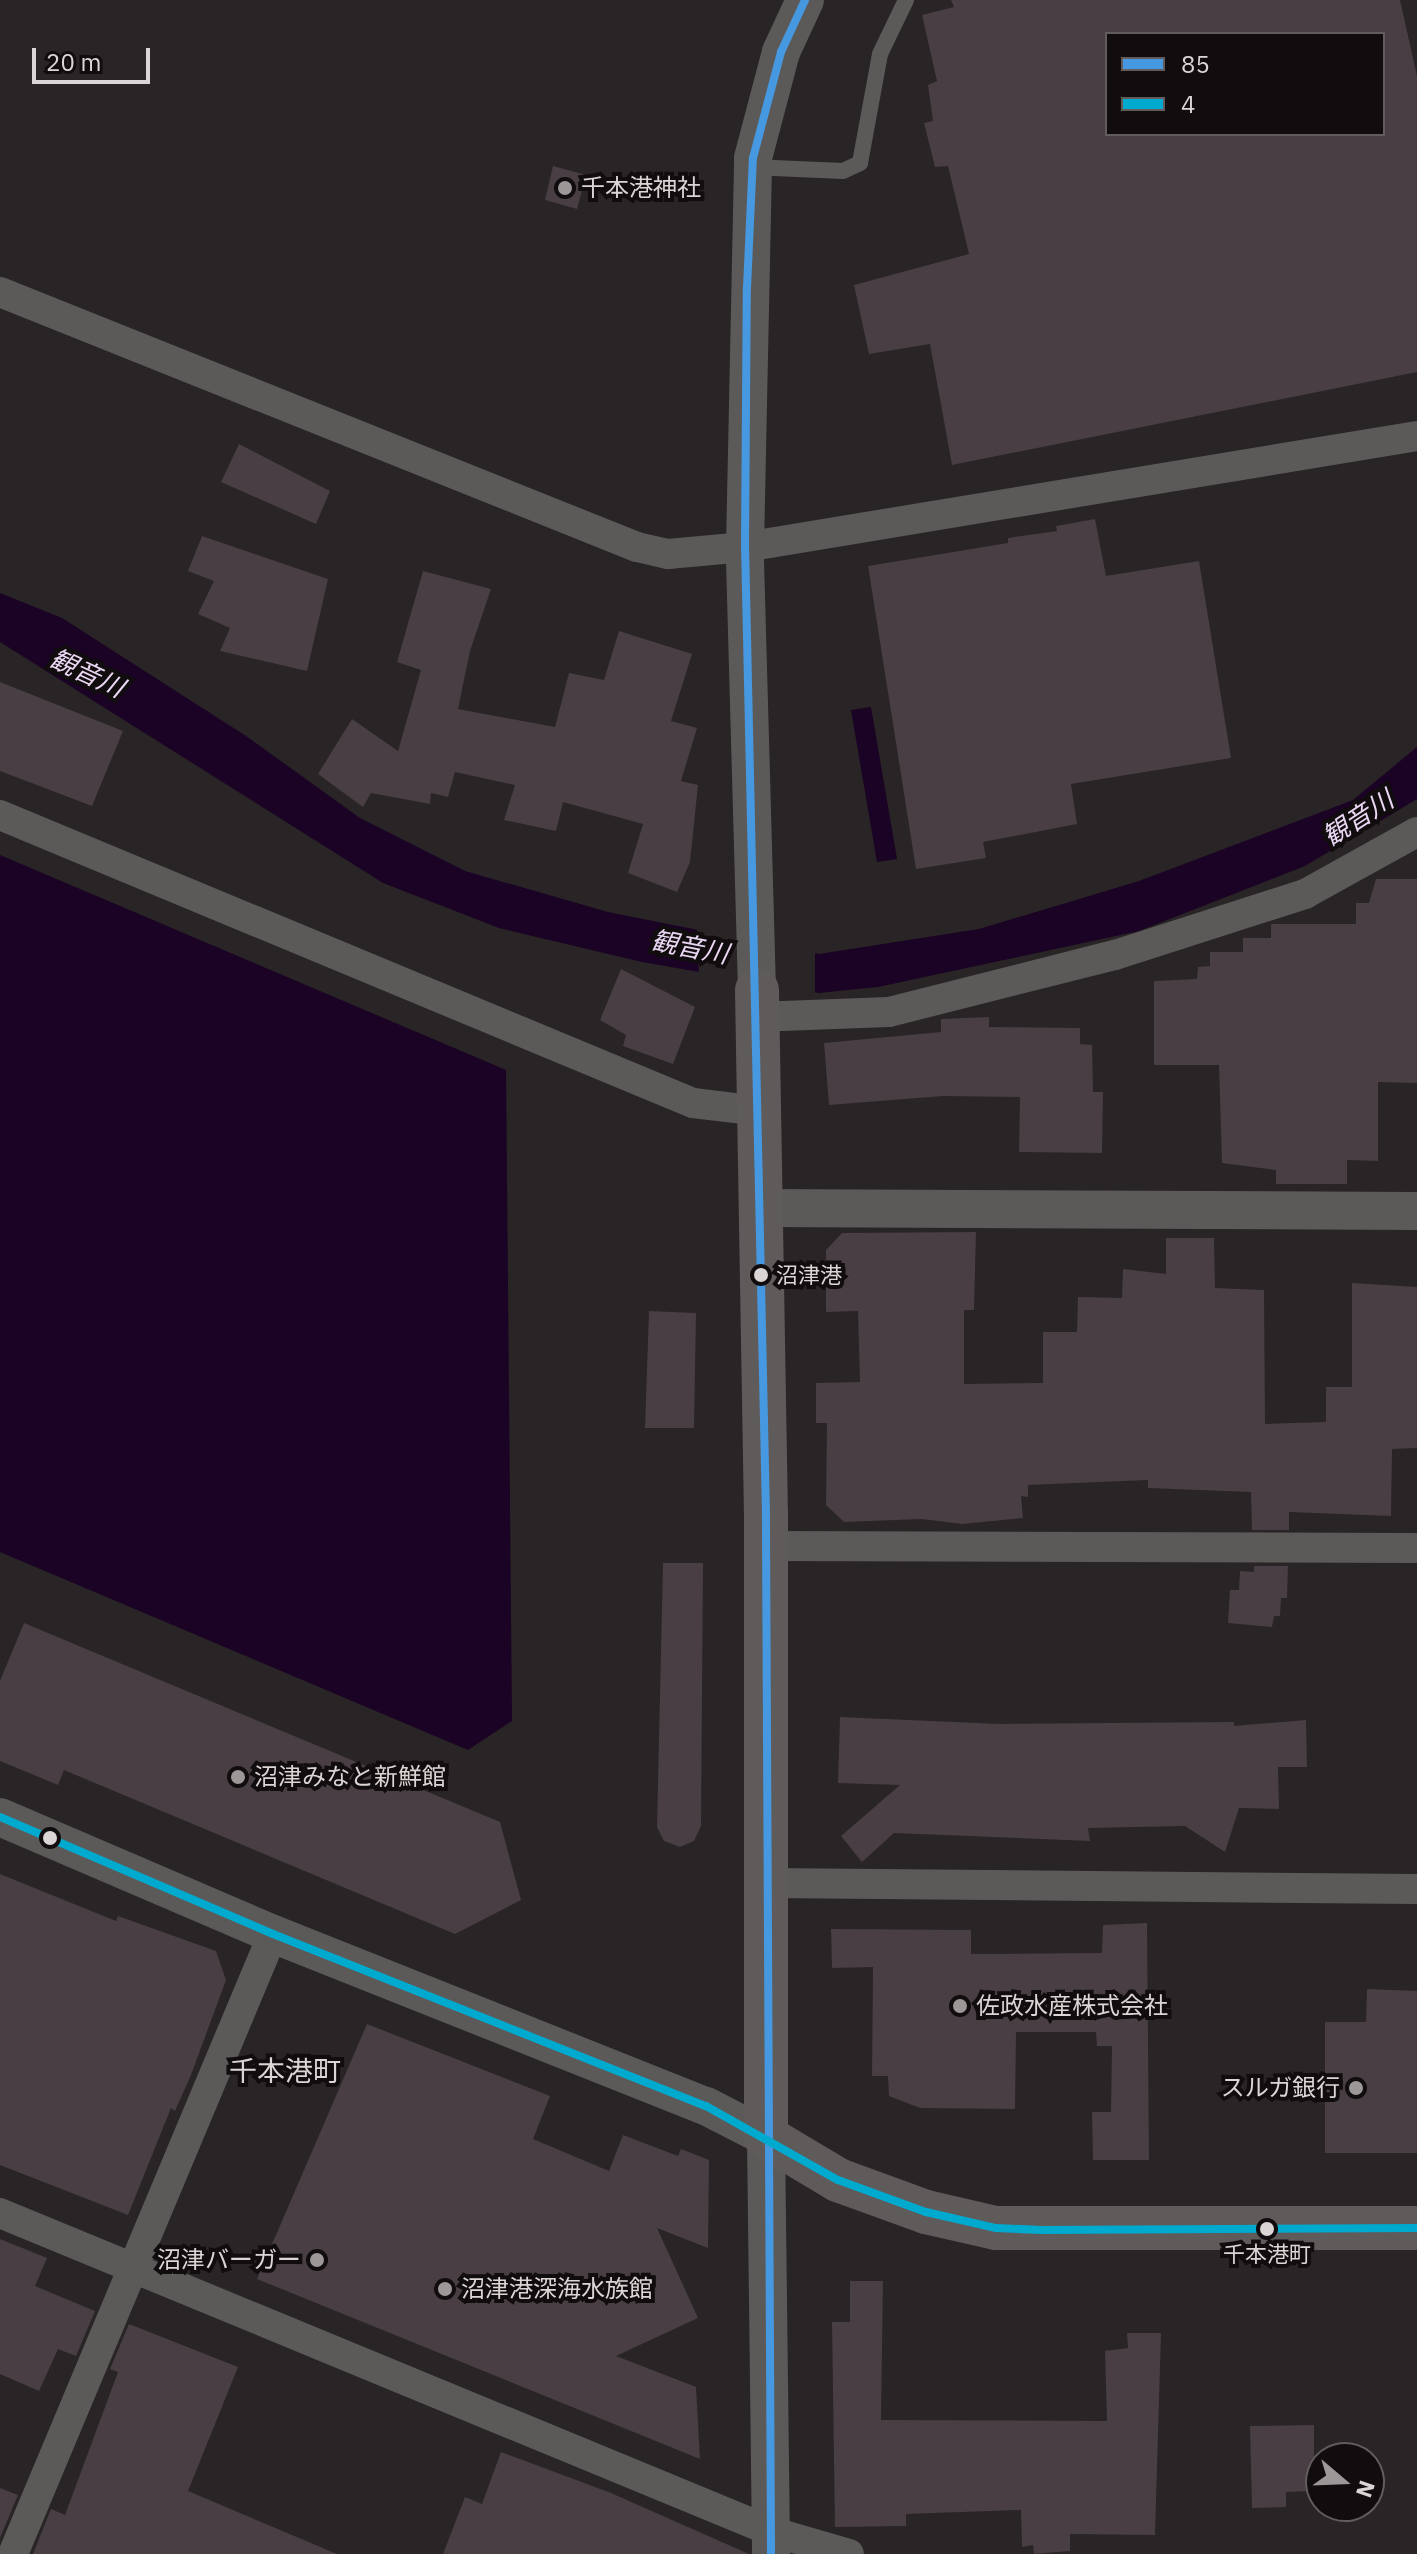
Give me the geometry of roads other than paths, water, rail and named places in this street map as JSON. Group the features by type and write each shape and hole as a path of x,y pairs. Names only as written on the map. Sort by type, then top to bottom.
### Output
{"main road":[{"path":"758,1004 766,1546 766,2137 838,2180 926,2212 996,2228 1417,2228"}],"street":[{"path":"805,0 767,96 753,167 745,547 758,1004 889,1012 1115,955 1305,894 1417,832"},
{"path":"0,292 637,547 668,554 745,547 1417,436"},
{"path":"0,815 693,1103 759,1111"},
{"path":"760,1208 1417,1211"},
{"path":"766,1546 1417,1548"},
{"path":"0,1817 273,1934 706,2106 766,2137 772,2543"},
{"path":"765,1883 1417,1889"},
{"path":"13,2554 136,2270 273,1934"},
{"path":"0,2213 772,2543 849,2554"}],"lane":[{"path":"753,167 843,171 860,163 880,54 906,0"}],"water":[{"name":"観音川","path":"0,593 62,618 246,736 360,818 465,871 608,912 819,954 979,929 1139,881 1353,800 1417,747 1417,799 1305,866 1139,931 878,987 819,993 642,962 499,928 383,883 0,642"},
{"path":"871,707 897,859 877,862 851,710"},
{"path":"0,855 506,1070 512,1721 468,1750 0,1552"}],"place":[{"name":"千本港神社","path":"565,188"},
{"name":"沼津港","path":"761,1275"},
{"name":"沼津みなと新鮮館","path":"238,1777"},
{"name":"佐政水産株式会社","path":"960,2006"},
{"name":"スルガ銀行","path":"1356,2088"},
{"name":"千本港町","path":"1267,2229"},
{"name":"沼津バーガー","path":"317,2260"},
{"name":"沼津港深海水族館","path":"445,2289"}],"district":[{"name":"千本港町","path":"285,2071"}]}
